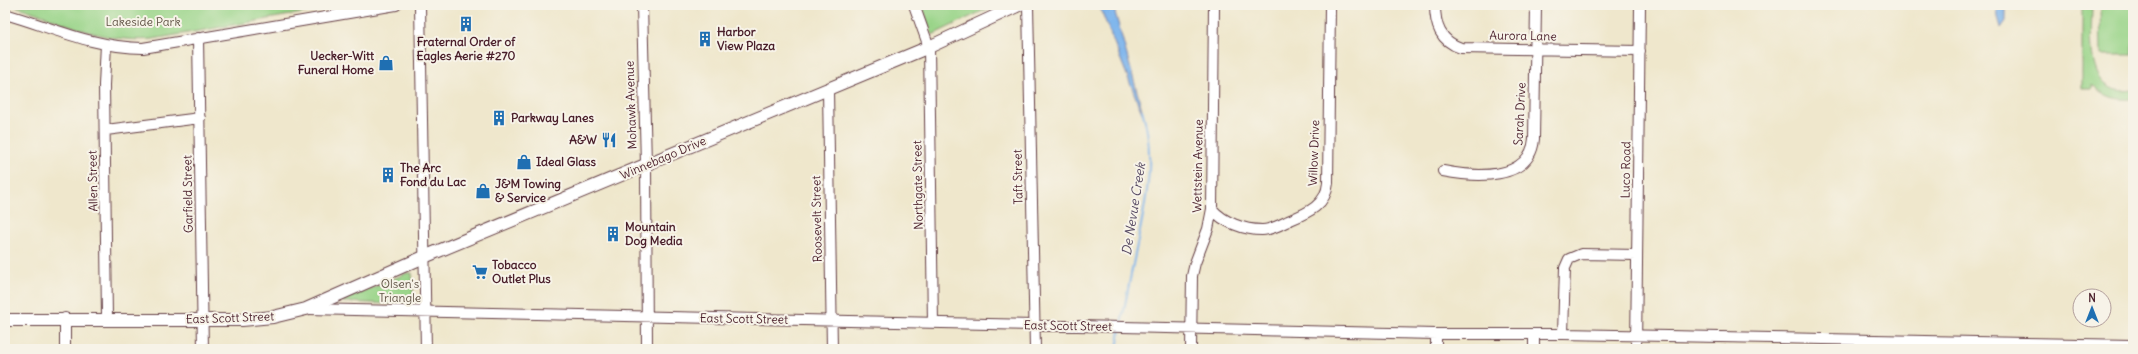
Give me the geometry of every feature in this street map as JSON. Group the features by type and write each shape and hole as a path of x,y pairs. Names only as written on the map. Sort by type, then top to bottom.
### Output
{"main road":[{"name":"Winnebago Drive","path":"306,309 424,257 929,47 1019,5"},
{"name":"East Scott Street","path":"5,320 108,318 202,320 273,317 306,309"}],"street":[{"path":"5,14 88,41 124,48 143,48 396,5"},
{"path":"420,5 426,349"},
{"name":"Mohawk Avenue","path":"642,5 646,164 647,349"},
{"name":"Northgate Street","path":"914,5 929,47 933,323"},
{"name":"Taft Street","path":"1028,5 1035,349"},
{"name":"Wettstein Avenue","path":"1191,349 1193,271 1206,236 1212,209 1214,5"},
{"name":"Willow Drive","path":"1212,209 1219,217 1226,221 1254,229 1266,230 1311,211 1324,197 1328,182 1330,5"},
{"name":"Aurora Lane","path":"1435,5 1435,21 1439,31 1447,41 1456,46 1468,48 1640,51"},
{"name":"Sarah Drive","path":"1443,171 1466,174 1494,174 1514,170 1527,159 1532,150 1534,139 1536,5"},
{"name":"Luco Road","path":"1636,349 1640,5"},
{"name":"Garfield Street","path":"198,38 203,349"},
{"name":"Allen Street","path":"106,44 104,85 106,130 108,318"},
{"name":"Roosevelt Street","path":"828,89 832,349"},
{"path":"106,130 200,118"},
{"path":"1563,334 1565,268 1569,259 1582,254 1637,255"},
{"name":"East Scott Street","path":"306,309 425,313 647,316 1113,327 1136,326 1191,329 1436,334 1563,334 2133,345"},
{"path":"65,318 65,349"},
{"path":"1436,334 1436,349"},
{"path":"1534,334 1534,349"}],"green space":[{"name":"Lakeside Park","path":"11,5 348,5 153,39 133,40 97,34"},
{"path":"922,5 995,5 932,35"},
{"path":"2082,5 2092,5 2092,47 2098,75 2106,84 2117,90 2133,90 2133,99 2110,97 2105,95 2092,84 2092,89 2082,89"},
{"path":"2100,5 2133,5 2133,55 2101,55"},
{"name":"Olsen's Triangle","path":"407,273 412,273 414,307 395,304 343,302 344,300"}],"water":[{"path":"1099,5 1113,5 1143,113 1142,113"},
{"path":"1997,5 2006,5 2006,21 2001,28 1998,17"}],"waterway":[{"name":"De Nevue Creek","path":"1121,324 1149,175 1149,143 1142,110"},
{"name":"De Nevue Creek","path":"1117,349 1120,330"}],"place":[{"name":"Fraternal Order of Eagles Aerie #270","path":"466,24"},
{"name":"Harbor View Plaza","path":"705,39"},
{"name":"Uecker-Witt Funeral Home","path":"386,63"},
{"name":"Parkway Lanes","path":"499,118"},
{"name":"A&W","path":"609,140"},
{"name":"Ideal Glass","path":"524,162"},
{"name":"The Arc Fond du Lac","path":"388,175"},
{"name":"J&M Towing & Service","path":"483,191"},
{"name":"Mountain Dog Media","path":"613,234"},
{"name":"Tobacco Outlet Plus","path":"480,272"}]}
